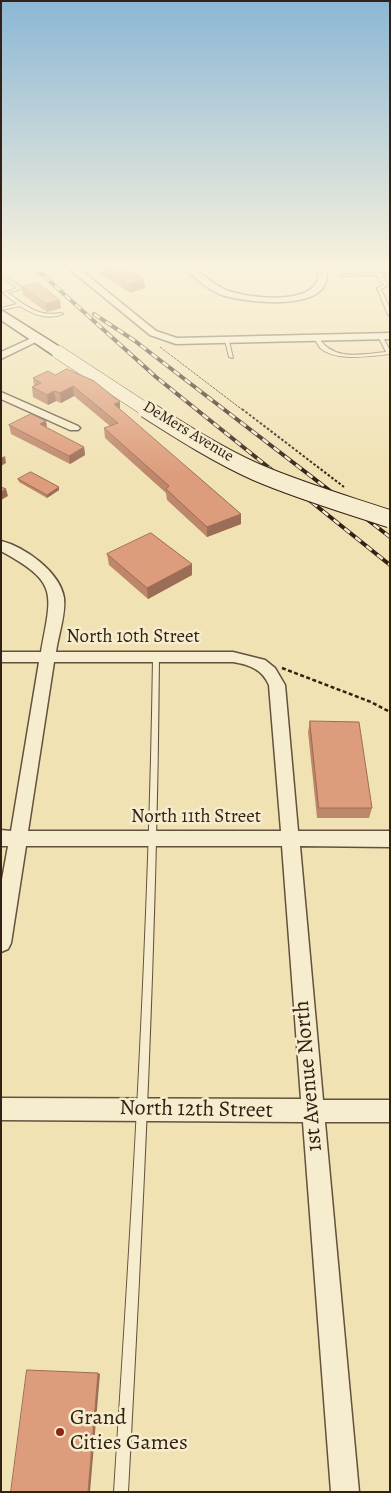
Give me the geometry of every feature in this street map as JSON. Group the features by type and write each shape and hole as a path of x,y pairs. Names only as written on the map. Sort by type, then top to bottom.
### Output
{"main road":[{"name":"DeMers Avenue","path":"34,337 188,435 237,463 300,490 390,519"}],"street":[{"path":"157,337 162,342 362,337"},
{"path":"1,356 37,339"},
{"path":"1,395 74,428"},
{"path":"1,545 43,570 55,589 56,600 48,657 10,838 1,944"},
{"name":"North 10th Street","path":"1,656 233,657 263,665"},
{"name":"1st Avenue North","path":"263,665 272,674 277,685 345,1492"},
{"name":"North 11th Street","path":"10,838 390,839"},
{"name":"North 12th Street","path":"1,1109 143,1108 390,1111"}],"lane":[{"path":"316,338 319,345 334,356 389,353 385,337"},
{"path":"227,341 231,357"},
{"path":"121,1492 143,1108 154,838 156,657"}],"path":[{"path":"162,342 350,492"},
{"path":"263,665 270,663 371,702 390,712"}],"building":[{"path":"67,369 94,381 120,402 114,404 241,514 207,527 166,489 169,486 104,428 118,423 73,386 60,393 54,391 47,395 32,387 41,383 33,378 48,371 55,375"},
{"path":"31,414 46,421 40,424 84,447 69,456 9,425"},
{"path":"31,472 59,487 47,495 18,479"},
{"path":"151,533 192,564 147,588 107,554"},
{"path":"310,721 359,722 372,808 319,808"},
{"name":"Grand Cities Games","path":"27,1370 98,1373 88,1492 11,1492"}],"railway":[{"path":"111,337 156,377 390,565"},
{"path":"128,337 390,537"}],"place":[{"name":"Grand Cities Games","path":"60,1432"}]}
